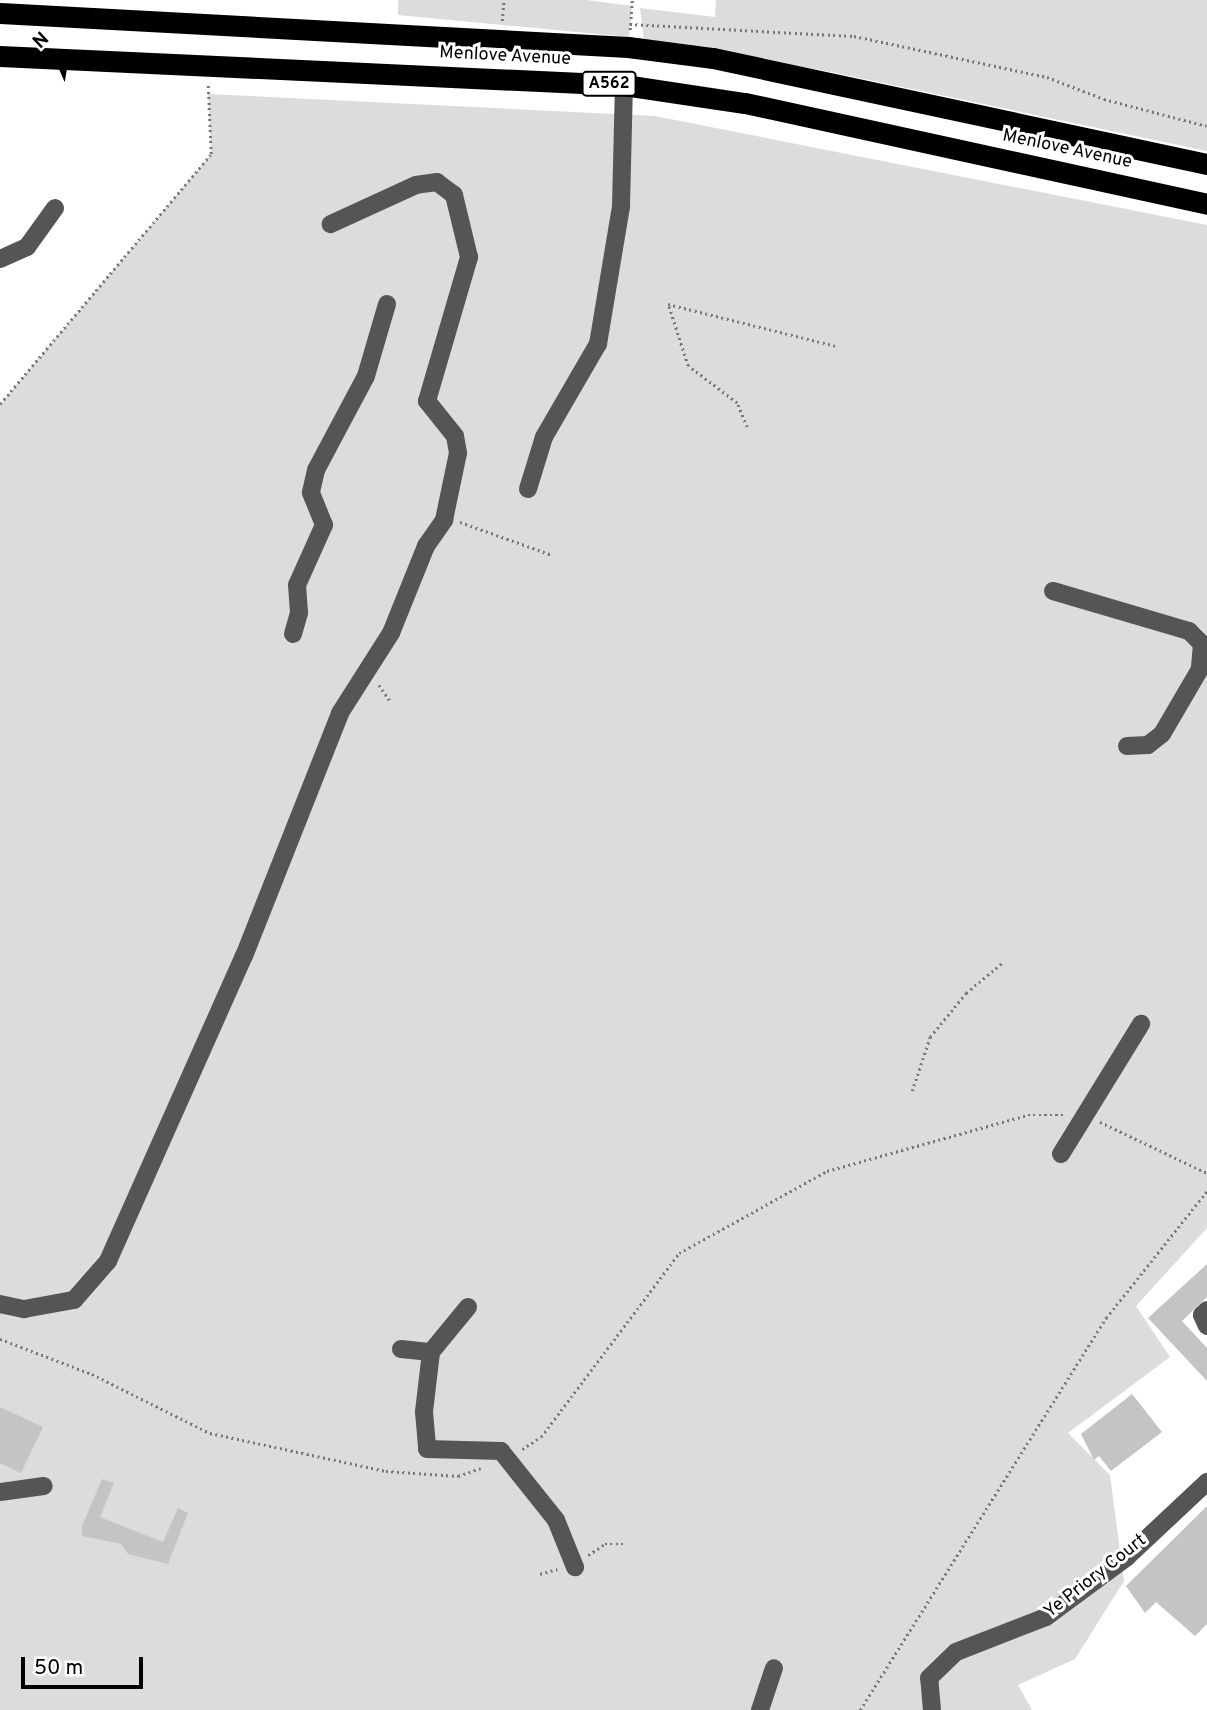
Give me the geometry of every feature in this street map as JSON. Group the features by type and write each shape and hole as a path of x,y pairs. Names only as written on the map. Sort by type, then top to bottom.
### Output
{"highway":[{"name":"Menlove Avenue","path":"0,13 628,47 713,58 1207,164"},
{"path":"624,85 628,47"},
{"name":"Menlove Avenue","path":"0,55 624,85 745,103 1207,204"}],"street":[{"path":"528,489 544,437 598,344 621,206 624,85"},
{"path":"0,1304 32,1309 74,1300 108,1261 249,943 333,730 366,674 445,515 458,453 455,436 427,401 468,257 454,195 437,182 416,185 331,224"},
{"path":"0,259 27,247 55,208"},
{"path":"293,634 299,613 297,585 324,525 311,492 316,470 366,376 387,304"},
{"path":"1053,591 1189,631 1202,644 1200,669 1163,734 1148,745 1127,746"},
{"path":"1061,1154 1141,1024"},
{"path":"468,1307 431,1352 424,1412 427,1449 488,1446 507,1458 556,1520 575,1567"},
{"path":"1207,1310 1202,1315 1207,1326"},
{"path":"401,1349 431,1352"},
{"name":"Ye Priory Court","path":"932,1710 929,1678 956,1651 1046,1618 1127,1557 1207,1482"},
{"path":"0,1492 44,1486"},
{"path":"760,1710 774,1668"}],"path":[{"path":"501,39 504,0"},
{"path":"628,47 632,0"},
{"path":"630,24 854,36 1047,77 1104,99 1207,126"},
{"path":"0,404 211,154 207,74"},
{"path":"747,427 737,403 688,366 668,304 837,346"},
{"path":"445,515 552,555"},
{"path":"366,674 391,702"},
{"path":"912,1091 923,1048 966,993 1002,963"},
{"path":"0,1339 92,1374 210,1433 386,1471 458,1476 507,1458 541,1437 679,1253 827,1171 1028,1115 1085,1115 1207,1173"},
{"path":"860,1710 1106,1318 1207,1191"}],"shaded area":[{"path":"398,0 586,0 632,6 629,37 398,15"},
{"path":"716,0 1207,0 1207,151 821,70 644,41 640,8 715,17"},
{"path":"208,94 655,116 1207,225 1207,1228 1136,1306 1170,1357 1068,1433 1110,1475 1124,1581 1075,1659 1018,1685 1032,1710 0,1710 0,404 211,154"}],"building":[{"path":"1207,1264 1207,1297 1182,1321 1207,1348 1207,1381 1148,1318"},
{"path":"1132,1394 1162,1432 1111,1471 1099,1456 1094,1460 1081,1434"},
{"path":"0,1407 43,1427 21,1473 0,1463"},
{"path":"102,1479 114,1483 100,1517 163,1542 178,1508 188,1513 168,1564 128,1554 121,1544 82,1536 82,1526"},
{"path":"1207,1506 1207,1624 1195,1636 1156,1602 1145,1613 1126,1586"}]}
